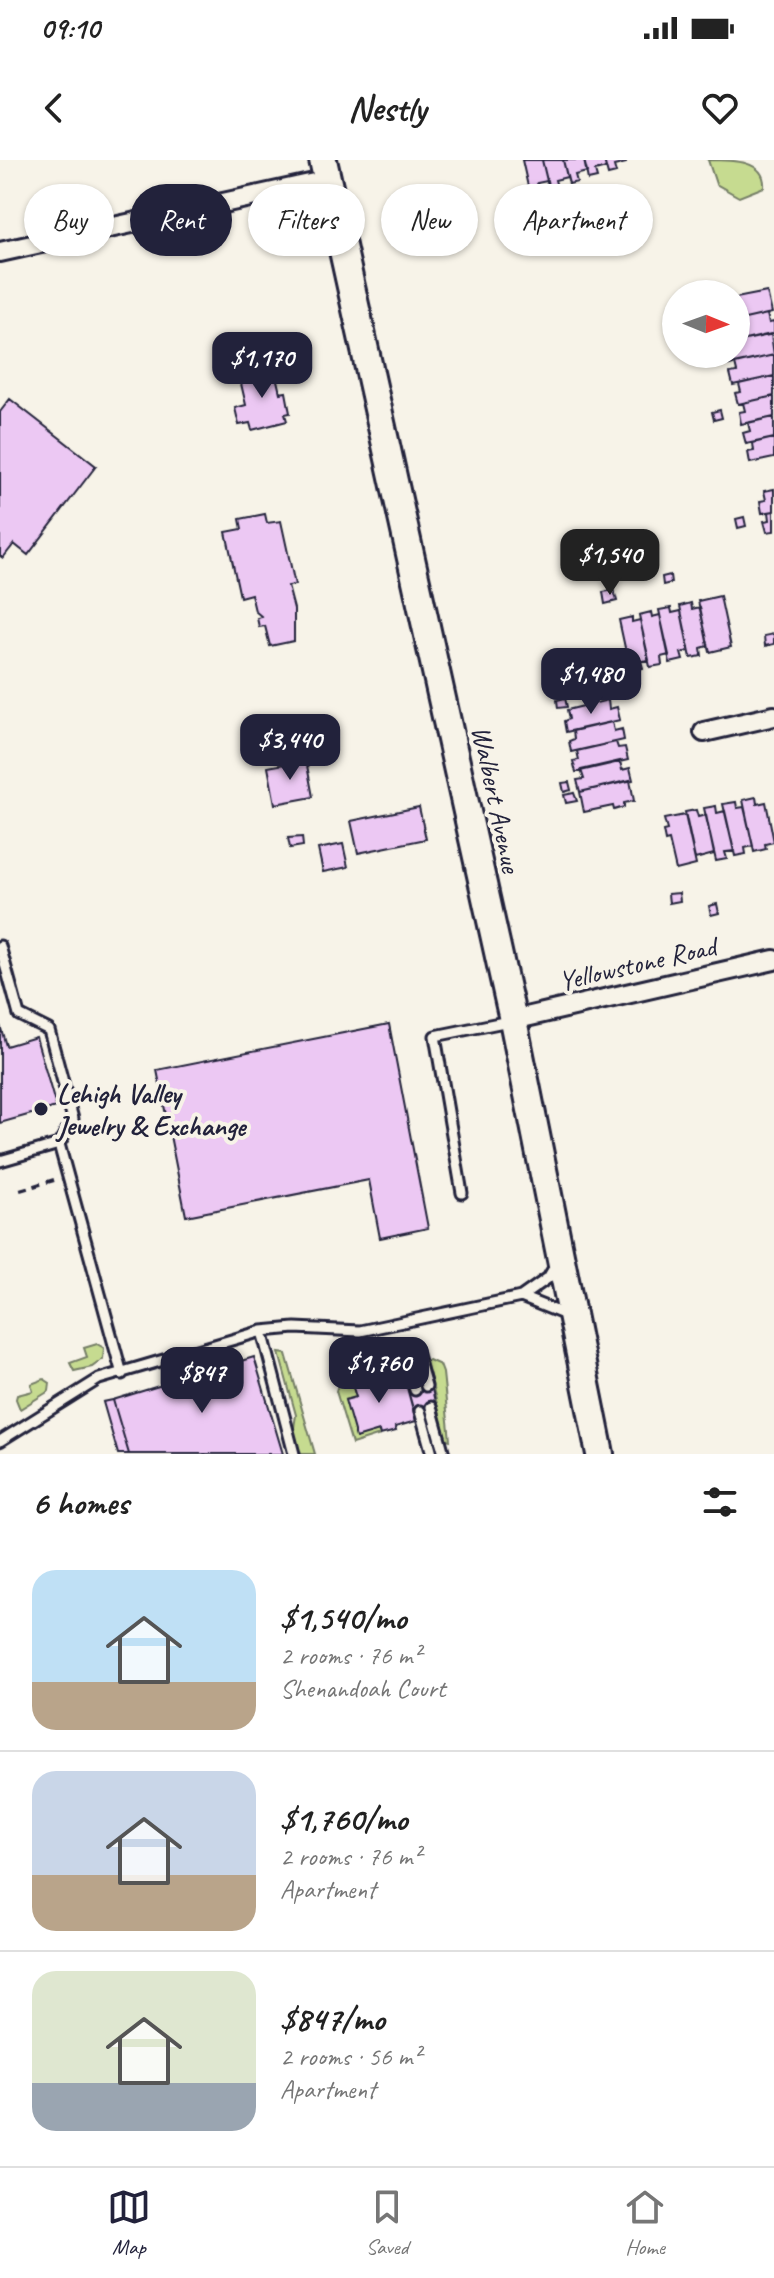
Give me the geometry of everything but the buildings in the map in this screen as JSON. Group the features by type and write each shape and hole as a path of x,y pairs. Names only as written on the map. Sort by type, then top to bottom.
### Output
{"main road":[{"name":"Walbert Avenue","path":"325,170 513,1020 600,1454"}],"street":[{"path":"0,252 325,170"},
{"path":"704,732 774,716"},
{"name":"Yellowstone Road","path":"513,1020 774,960"}],"lane":[{"path":"0,946 19,1015 49,1030 73,1119 59,1144 122,1374"},
{"path":"462,1193 435,1036 513,1020"},
{"path":"0,1161 59,1144"},
{"path":"0,1441 99,1379 262,1331 295,1328 360,1331 521,1297 548,1278 556,1264 559,1248"},
{"path":"521,1297 574,1320"},
{"path":"262,1331 294,1454"},
{"path":"416,1351 426,1386"},
{"path":"405,1354 415,1390"},
{"path":"431,1407 444,1454"},
{"path":"420,1411 432,1454"}],"path":[{"path":"20,1190 56,1180"}],"green space":[{"path":"708,160 746,163 760,171 764,187 739,197 716,184"},
{"path":"97,1344 104,1348 103,1359 92,1367 74,1371 70,1363 87,1357 84,1348"},
{"path":"279,1353 286,1354 315,1454 300,1454 293,1434 296,1415"},
{"path":"426,1361 440,1365 443,1373 450,1440 446,1439"},
{"path":"44,1379 50,1383 49,1391 20,1409 17,1395 33,1391 31,1384"},
{"path":"351,1381 356,1397 356,1437 379,1431 380,1435 352,1444 336,1391 338,1385"}],"place":[{"name":"Lehigh Valley Jewelry & Exchange","path":"41,1109"}]}
